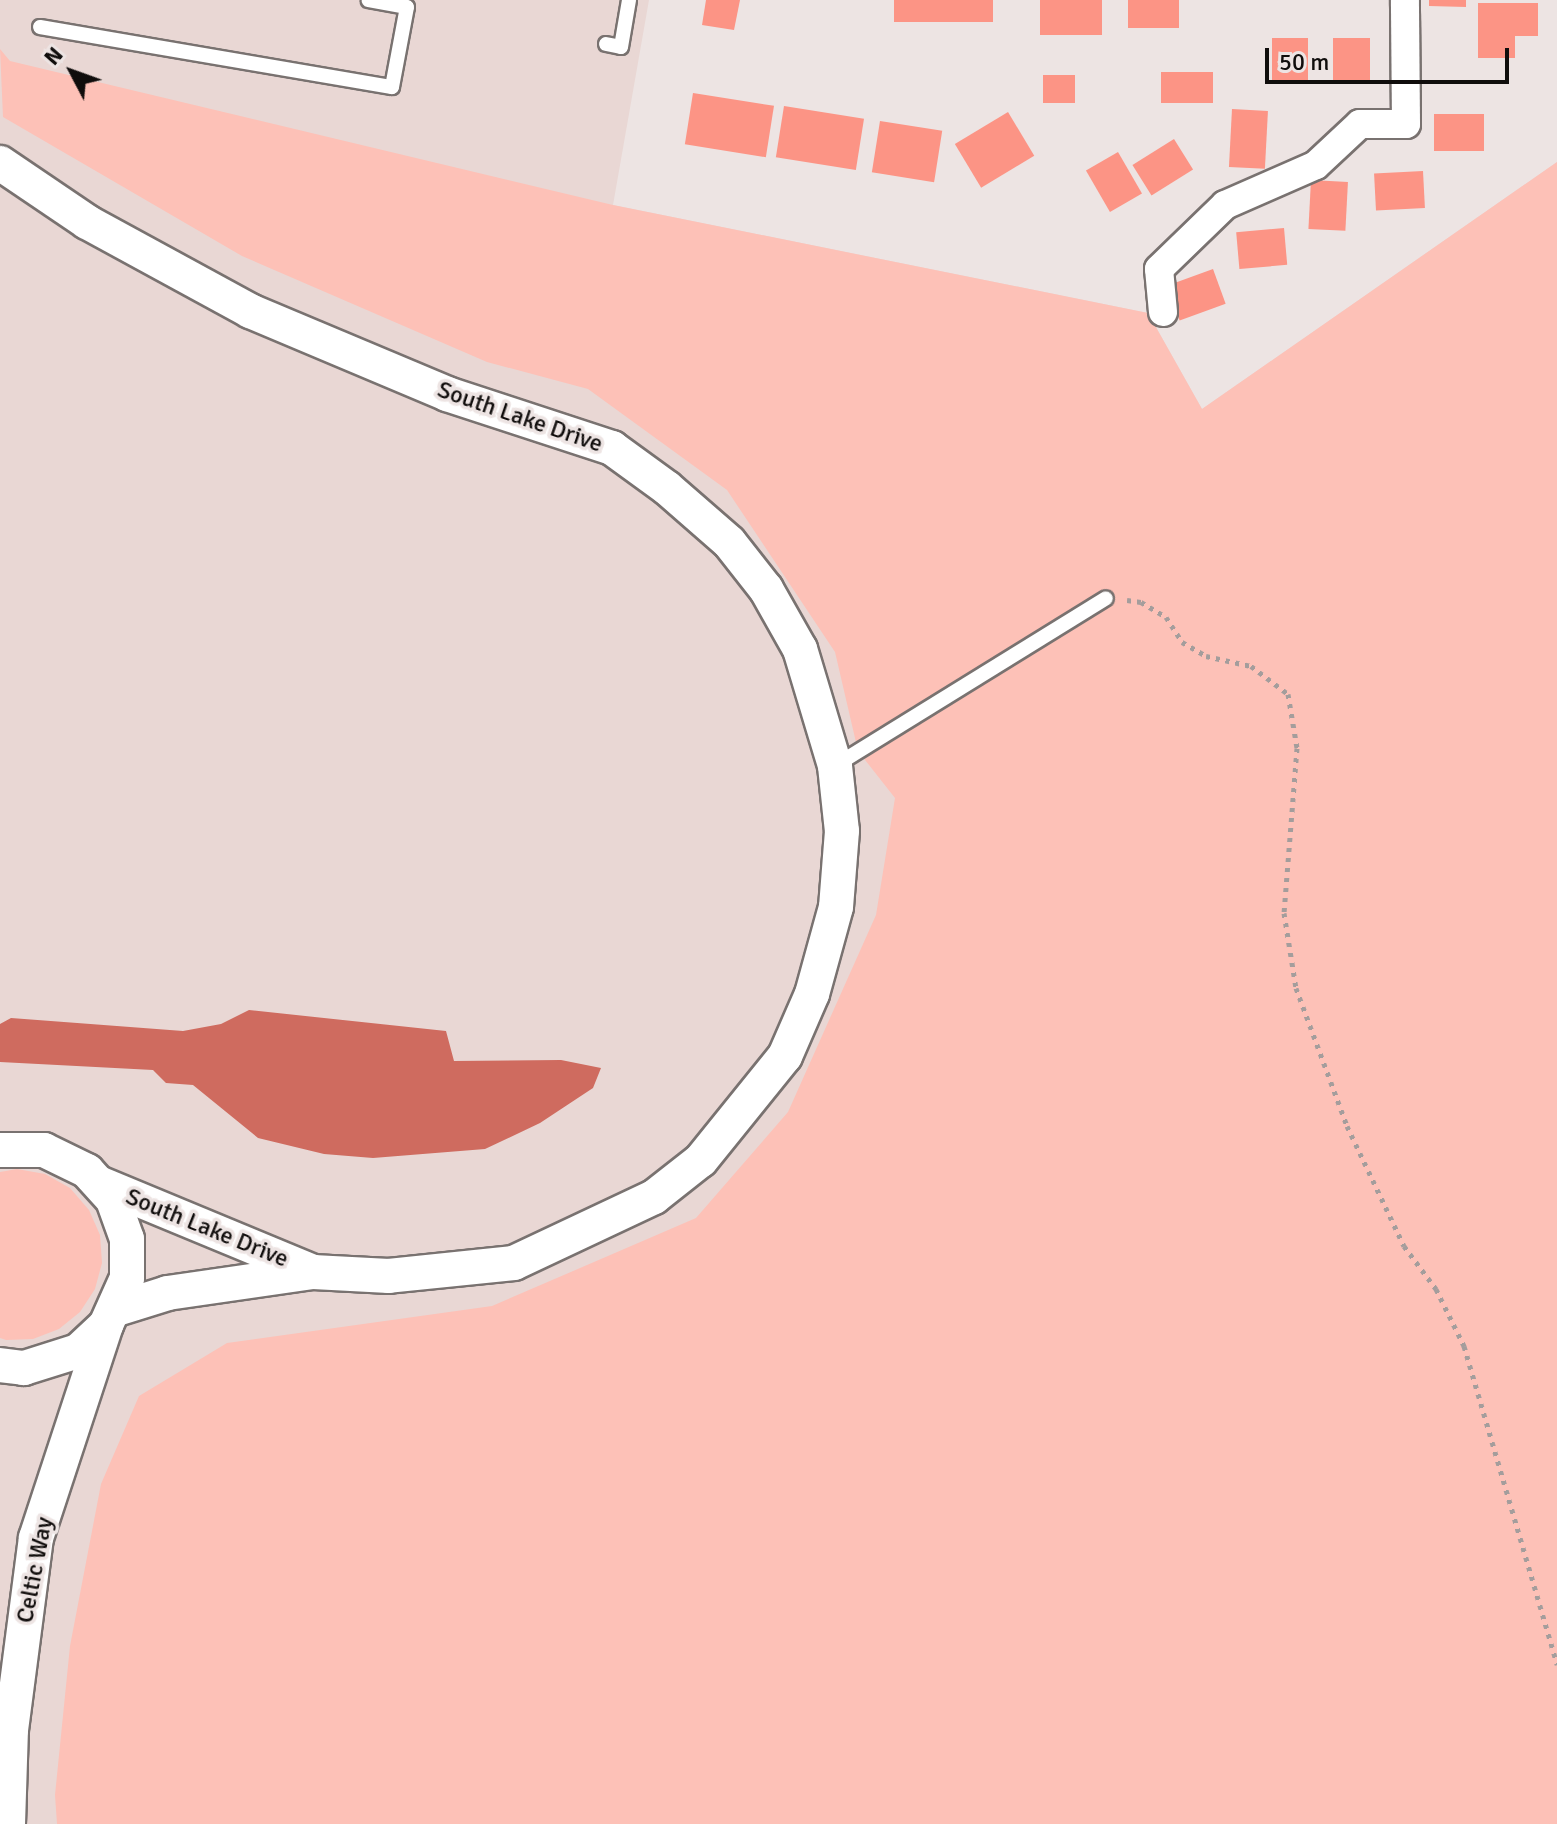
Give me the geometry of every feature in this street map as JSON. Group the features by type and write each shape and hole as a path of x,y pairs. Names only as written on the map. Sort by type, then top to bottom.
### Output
{"street":[{"path":"1163,312 1159,269 1225,205 1316,165 1360,124 1406,124 1405,0"},
{"name":"South Lake Drive","path":"0,163 87,222 250,311 447,394 561,427 623,456 729,542 766,589 800,649 835,766 842,831 836,907 812,994 785,1056 701,1160 654,1197 514,1263 389,1276 313,1272 168,1293 111,1317"},
{"name":"South Lake Drive","path":"0,1150 44,1150 87,1171 101,1184 313,1272"},
{"name":"South Lake Drive","path":"0,1365 24,1368 78,1351 111,1317 127,1278 127,1239 101,1184"},
{"name":"Celtic Way","path":"8,1824 11,1730 36,1538 111,1317"}],"lane":[{"path":"40,27 392,87 407,7 369,0"},
{"path":"606,44 621,47 629,0"},
{"path":"835,766 1106,598"}],"path":[{"path":"1106,598 1141,602 1166,617 1182,642 1206,656 1251,666 1288,694 1297,748 1284,913 1296,988 1347,1126 1404,1246 1436,1289 1464,1346 1557,1665"}],"shaded area":[{"path":"0,0 649,0 613,205 1148,313 1202,409 1557,162 1557,1824 0,1824"},
{"path":"0,49 10,61 613,205 1148,313 1202,409 1557,162 1557,1824 57,1824 55,1795 70,1646 101,1484 139,1396 227,1343 492,1306 696,1218 788,1112 876,915 895,798 858,751 835,652 727,490 588,389 487,362 242,256 3,117"},
{"path":"249,1010 446,1031 454,1061 561,1060 601,1068 593,1088 540,1123 485,1149 373,1158 324,1154 258,1138 193,1085 166,1083 153,1070 0,1062 0,1024 11,1018 183,1031 221,1024"},
{"path":"17,1169 45,1174 70,1188 89,1210 100,1235 102,1263 95,1289 80,1312 59,1329 33,1339 6,1340 0,1338 0,1172"}],"building":[{"path":"706,0 740,0 734,30 702,25"},
{"path":"894,0 993,0 993,22 894,22"},
{"path":"1040,0 1102,0 1102,35 1040,35"},
{"path":"1128,0 1179,0 1179,28 1128,28"},
{"path":"1429,0 1466,0 1466,7 1429,6"},
{"path":"1478,3 1538,3 1538,36 1515,36 1515,58 1478,58"},
{"path":"1272,38 1308,38 1308,80 1272,80"},
{"path":"1333,38 1370,38 1370,80 1333,80"},
{"path":"1161,72 1213,72 1213,103 1161,103"},
{"path":"1043,75 1075,75 1075,103 1043,103"},
{"path":"693,93 774,106 766,157 685,144"},
{"path":"784,106 864,119 856,170 776,157"},
{"path":"1232,109 1268,111 1265,169 1229,167"},
{"path":"1008,112 1034,156 981,188 955,144"},
{"path":"1434,114 1484,114 1484,151 1434,151"},
{"path":"880,121 942,131 934,182 872,172"},
{"path":"1174,139 1193,170 1152,195 1132,165"},
{"path":"1118,152 1142,194 1110,212 1086,170"},
{"path":"1423,171 1425,208 1376,211 1374,174"},
{"path":"1311,180 1348,182 1345,231 1308,229"},
{"path":"1284,228 1287,265 1239,269 1236,232"},
{"path":"1213,269 1226,304 1180,321 1167,286"}]}
